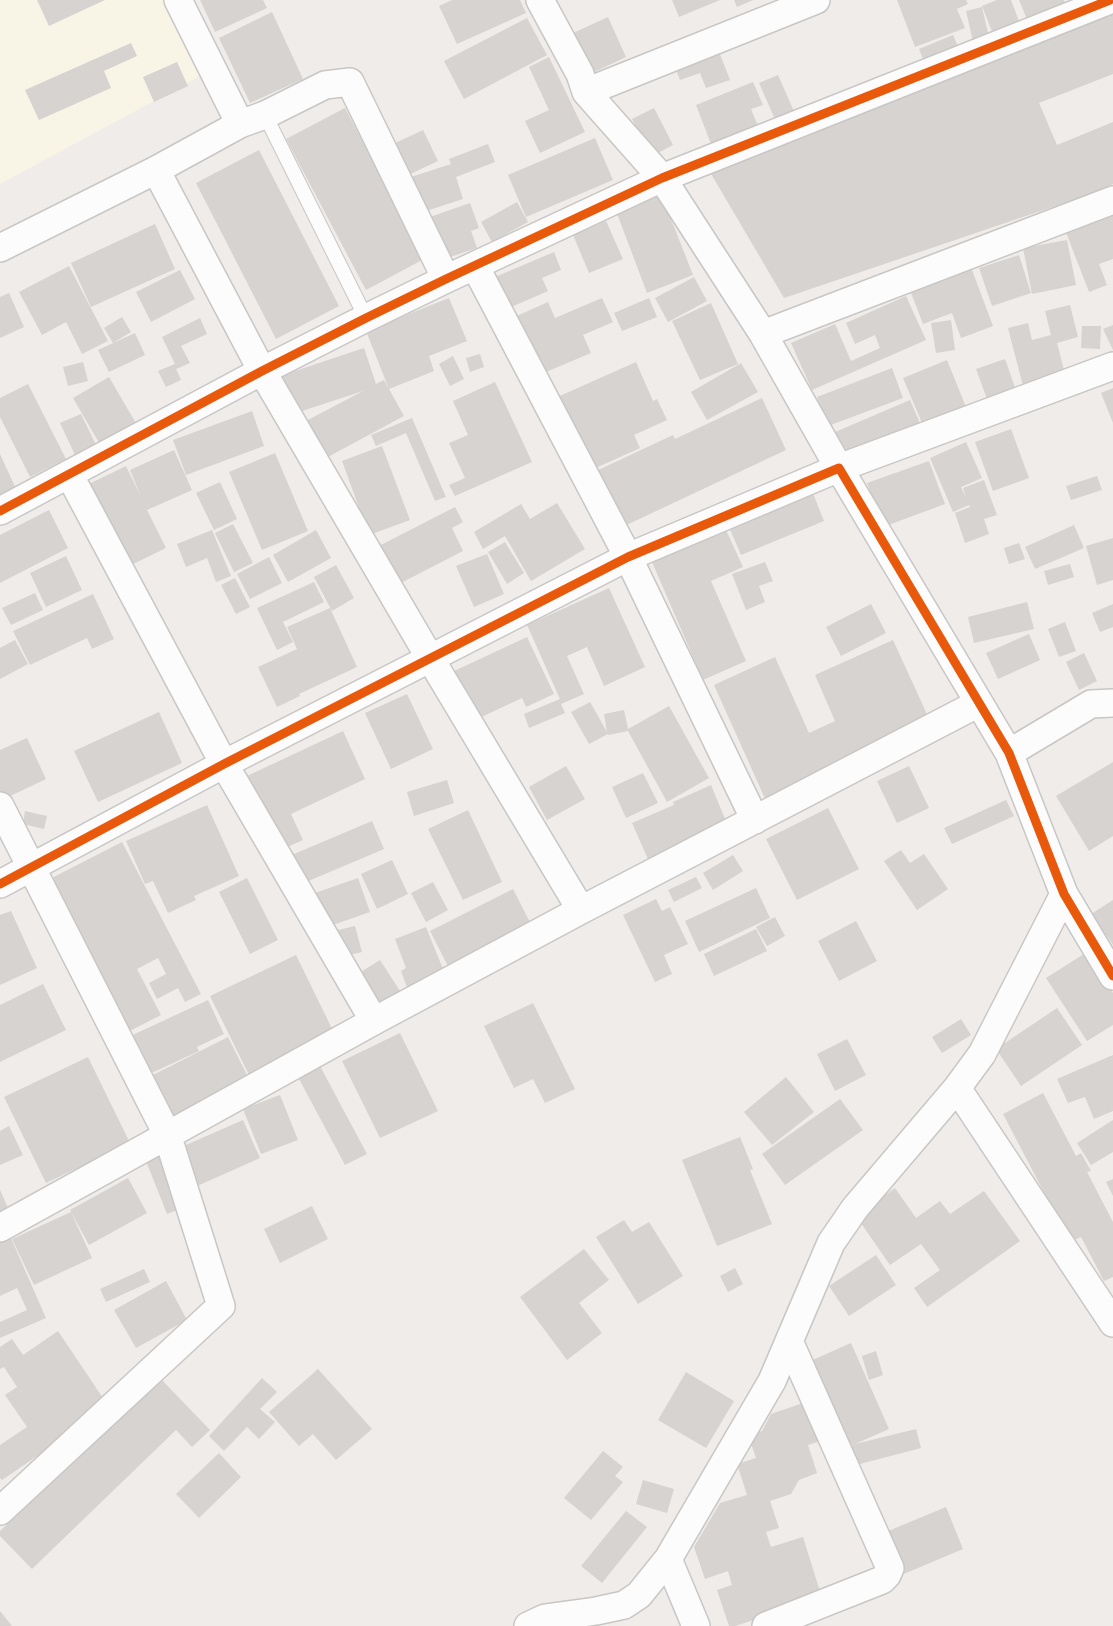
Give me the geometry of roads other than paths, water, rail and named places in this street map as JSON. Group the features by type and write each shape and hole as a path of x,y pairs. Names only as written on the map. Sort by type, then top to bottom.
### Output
{"street":[{"path":"178,0 240,124"},
{"path":"540,0 580,74 586,92 662,178 763,334 838,468 1009,753 1065,894 1113,976"},
{"path":"586,92 780,7 816,0"},
{"path":"0,511 366,318 662,178 1110,0"},
{"path":"0,248 156,170 240,124 265,115 326,85 350,82 446,279"},
{"path":"156,170 262,371 581,910"},
{"path":"763,334 1113,200"},
{"path":"475,266 628,557 755,820"},
{"path":"0,884 224,764 628,557 838,468 1113,366"},
{"path":"69,474 224,764 374,1020"},
{"path":"0,1228 374,1020 979,703"},
{"path":"1009,753 1090,704 1113,703"},
{"path":"0,806 167,1134 221,1306 0,1511"},
{"path":"528,1626 546,1618 624,1605 639,1595 668,1559 772,1381 831,1243 855,1208 957,1088 982,1054 1065,894"},
{"path":"957,1088 1113,1323"},
{"path":"766,1626 882,1580 890,1568 789,1341"},
{"path":"668,1559 696,1626"}],"lane":[{"path":"265,115 366,318"}]}
